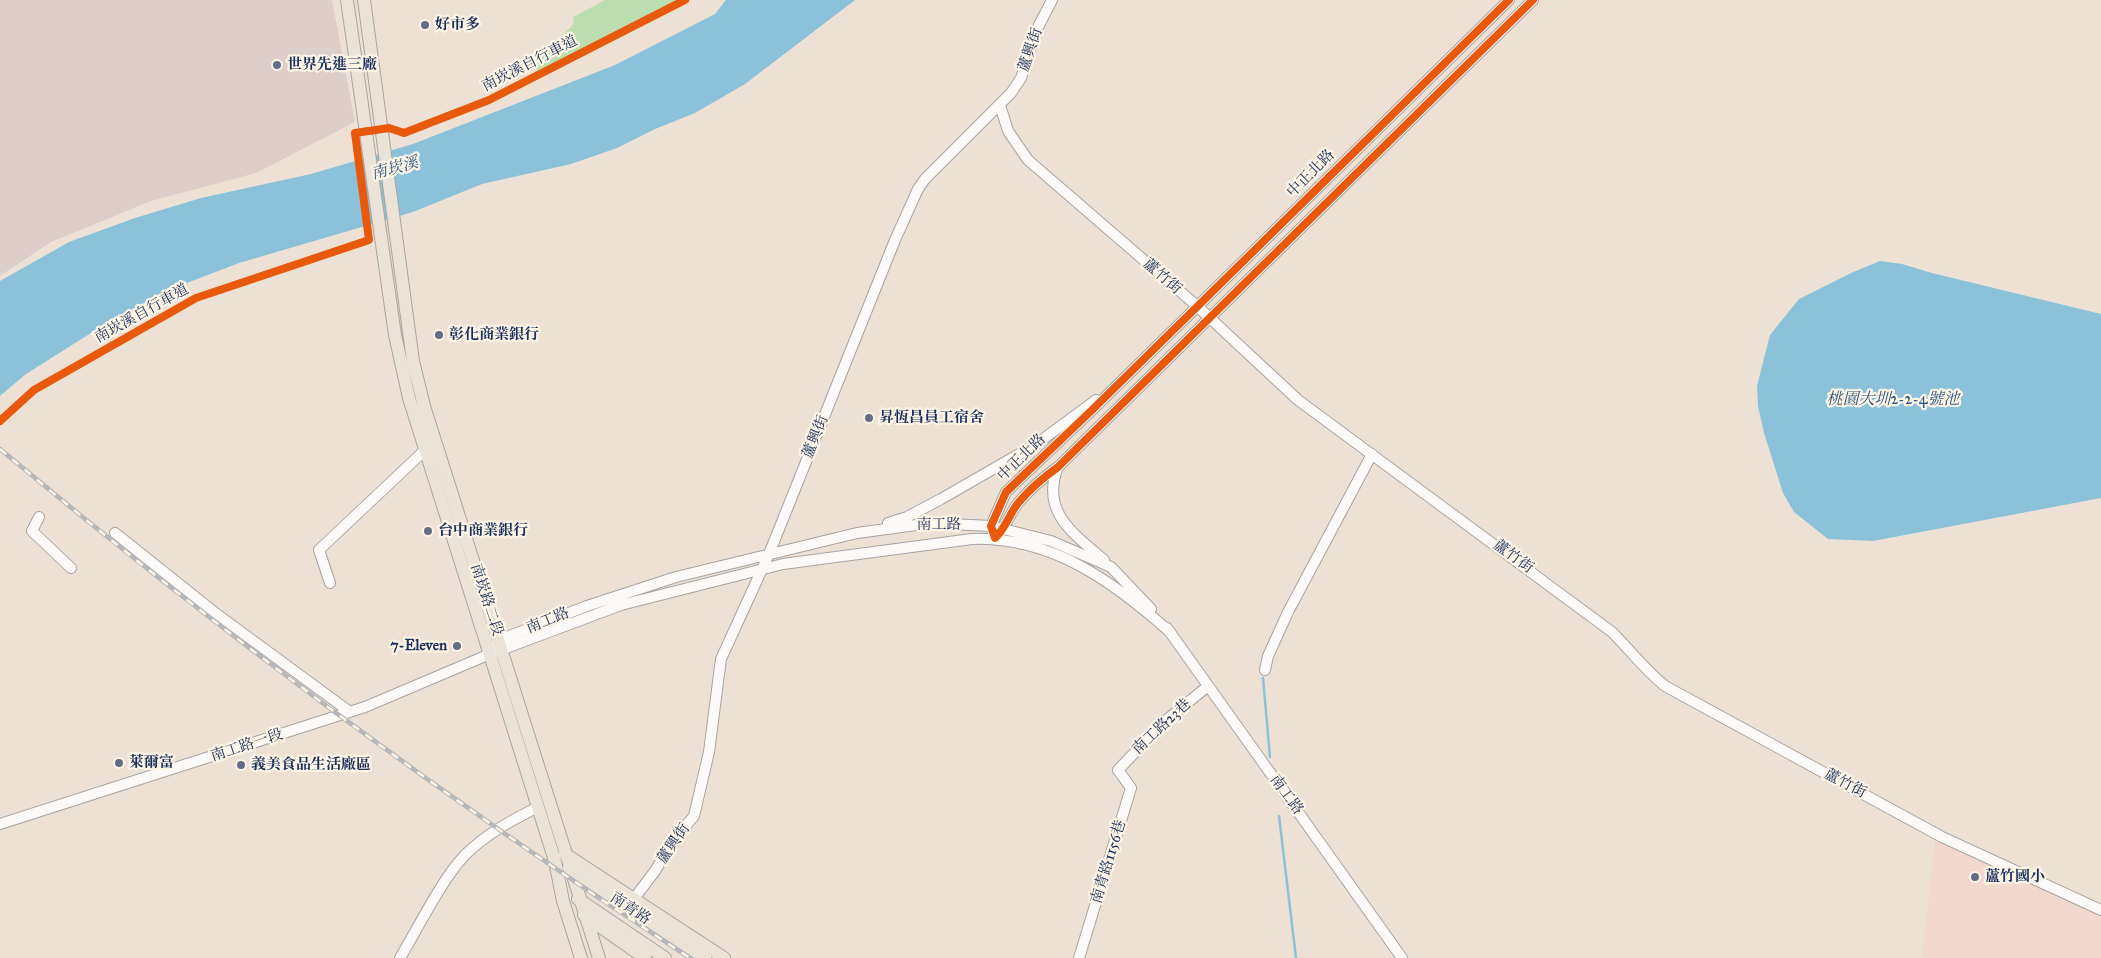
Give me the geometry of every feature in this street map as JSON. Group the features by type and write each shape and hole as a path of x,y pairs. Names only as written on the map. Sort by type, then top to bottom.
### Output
{"main road":[{"name":"南崁路二段","path":"346,0 381,240 408,398 497,648 568,856 599,958"},
{"name":"南崁路二段","path":"364,0 413,361 425,411 497,648 538,807 551,846 562,895 581,958"},
{"path":"551,846 724,958"},
{"name":"南青路","path":"555,861 571,869 705,958"},
{"path":"562,895 586,916 645,958"},
{"name":"南青路","path":"562,895 581,901 666,958"}],"street":[{"name":"蘆興街","path":"633,900 655,871 674,840 694,816 709,752 722,658 769,554 895,240 918,190 925,179 1000,105 1021,78 1035,33 1052,0"},
{"name":"中正北路","path":"991,526 1006,492 1090,412 1111,389 1509,0"},
{"name":"中正北路","path":"995,538 1004,530 1008,518 1019,502 1044,477 1058,467 1208,317 1533,0"},
{"name":"蘆竹街","path":"1000,105 1008,131 1028,160 1197,306 1298,400 1612,632 1635,655 1648,673 1665,686 1942,838 2101,910"},
{"path":"857,532 907,517 962,487 1035,444 1111,389"},
{"path":"330,583 319,550 425,450"},
{"path":"1265,670 1268,656 1288,612 1372,454"},
{"path":"1058,467 1053,493 1058,515 1068,528 1111,567"},
{"path":"39,517 32,531 71,568"},
{"name":"南工路","path":"497,648 587,606 676,577 857,532 931,523 991,526 1051,541 1111,567 1141,596 1170,632 1402,958"},
{"path":"991,526 995,538"},
{"path":"115,533 214,612 350,712"},
{"name":"南工路","path":"497,648 621,605 686,587 792,562 919,544 995,538 1019,543 1079,564 1110,582 1170,632"},
{"name":"南工路一段","path":"0,824 350,712 497,648"},
{"name":"南工路23巷","path":"1118,770 1164,722 1208,686"},
{"name":"南青路1156巷","path":"1079,958 1131,788 1118,770"},
{"path":"400,958 454,869 466,855 504,824 538,807"}],"shaded area":[{"path":"0,0 332,0 355,122 256,173 151,201 51,242 0,276"},
{"name":"蘆竹國小","path":"1935,840 2101,914 2101,958 1922,958"}],"green space":[{"path":"605,0 690,0 542,75 531,65 574,24 573,17"}],"water":[{"name":"南崁溪","path":"726,0 855,0 745,84 695,113 655,129 617,148 571,164 482,184 413,212 239,263 166,291 102,326 26,374 0,396 0,281 69,242 135,218 201,198 311,174 413,144 615,65 715,14"},
{"name":"桃園大圳2-2-4號池","path":"1880,261 1902,264 2101,314 2101,498 1873,541 1828,539 1794,512 1783,493 1764,433 1758,406 1757,386 1770,335 1799,299"}],"waterway":[{"path":"1263,678 1270,757"},
{"path":"1279,816 1296,958"}],"railway":[{"path":"0,449 167,584 338,714 512,839 690,958"}],"cycle path":[{"name":"南崁溪自行車道","path":"0,421 34,390 196,298 369,240 355,133 389,128 404,133 489,100 685,0"},
{"path":"1509,0 1090,412 1006,492 991,526 995,538 1028,492 1058,467 1533,0"}],"place":[{"name":"好市多","path":"425,25"},
{"name":"世界先進三廠","path":"277,65"},
{"name":"彰化商業銀行","path":"439,335"},
{"name":"昇恆昌員工宿舍","path":"869,418"},
{"name":"台中商業銀行","path":"428,531"},
{"name":"7-Eleven","path":"457,646"},
{"name":"萊爾富","path":"119,763"},
{"name":"義美食品生活廠區","path":"241,765"},
{"name":"蘆竹國小","path":"1975,877"}]}
